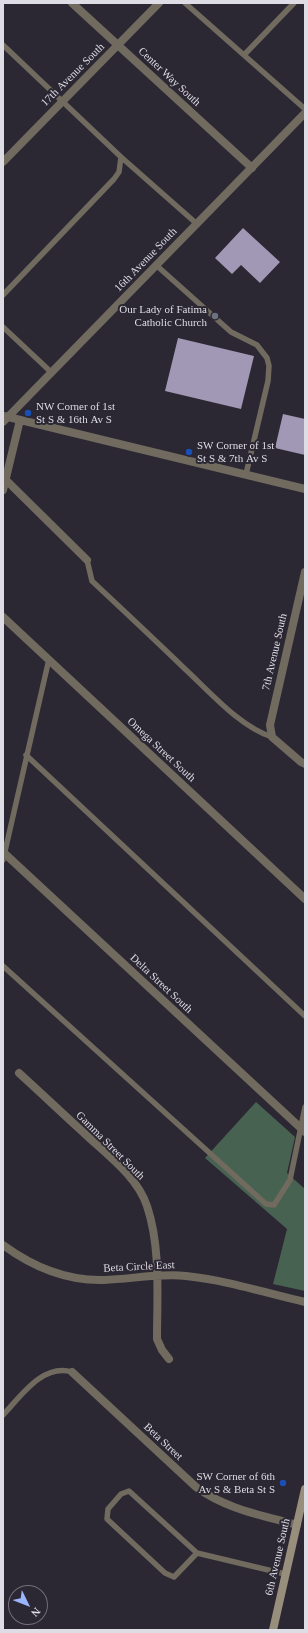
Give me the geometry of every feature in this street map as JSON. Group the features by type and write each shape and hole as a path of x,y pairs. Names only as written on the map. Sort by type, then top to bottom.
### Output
{"main road":[{"name":"6th Avenue South","path":"273,1630 305,1489"}],"street":[{"name":"Center Way South","path":"72,3 252,168"},
{"name":"17th Avenue South","path":"3,162 159,3"},
{"name":"16th Avenue South","path":"5,418 305,113"},
{"path":"5,418 20,420 305,489"},
{"path":"3,490 20,420"},
{"path":"6,480 87,560"},
{"name":"7th Avenue South","path":"272,737 270,725 273,708 305,572"},
{"name":"Omega Street South","path":"3,617 305,899"},
{"path":"272,737 305,764"},
{"name":"Delta Street South","path":"4,855 303,1129"},
{"name":"Gamma Street South","path":"19,1073 106,1154 129,1177 140,1192 147,1206 154,1240 157,1339 162,1350 169,1359"},
{"name":"Beta Circle East","path":"3,1245 27,1261 65,1276 105,1280 156,1275 186,1276 305,1302"},
{"name":"Beta Street","path":"72,1372 196,1488 210,1497 235,1508 297,1525"}],"lane":[{"path":"185,3 305,109"},
{"path":"244,55 294,3"},
{"path":"3,45 121,156 197,224"},
{"path":"3,295 114,179 119,172 121,156"},
{"path":"156,265 231,332 258,345 267,358 269,366 268,381 246,474"},
{"path":"3,327 51,372"},
{"path":"87,560 92,581 248,726 260,733 272,737"},
{"path":"4,855 48,659"},
{"path":"26,755 305,1016"},
{"path":"3,966 266,1204 274,1205 290,1180 303,1129 305,1108"},
{"path":"3,1415 25,1391 48,1372 61,1369 72,1372"},
{"path":"197,1553 174,1577 165,1573 107,1519 108,1508 121,1494 129,1491 197,1553 285,1574"}],"green space":[{"path":"256,1102 295,1137 287,1173 305,1189 305,1291 273,1284 287,1229 205,1158"}],"building":[{"path":"243,228 280,262 260,283 241,265 232,274 215,258"},
{"path":"178,338 254,356 241,409 165,391"},
{"path":"283,414 305,419 305,455 275,448"}],"place":[{"name":"Our Lady of Fatima Catholic Church","path":"215,316"},
{"name":"NW Corner of 1st St S & 16th Av S","path":"28,413"},
{"name":"SW Corner of 1st St S & 7th Av S","path":"189,452"},
{"name":"SW Corner of 6th Av S & Beta St S","path":"283,1483"}]}
